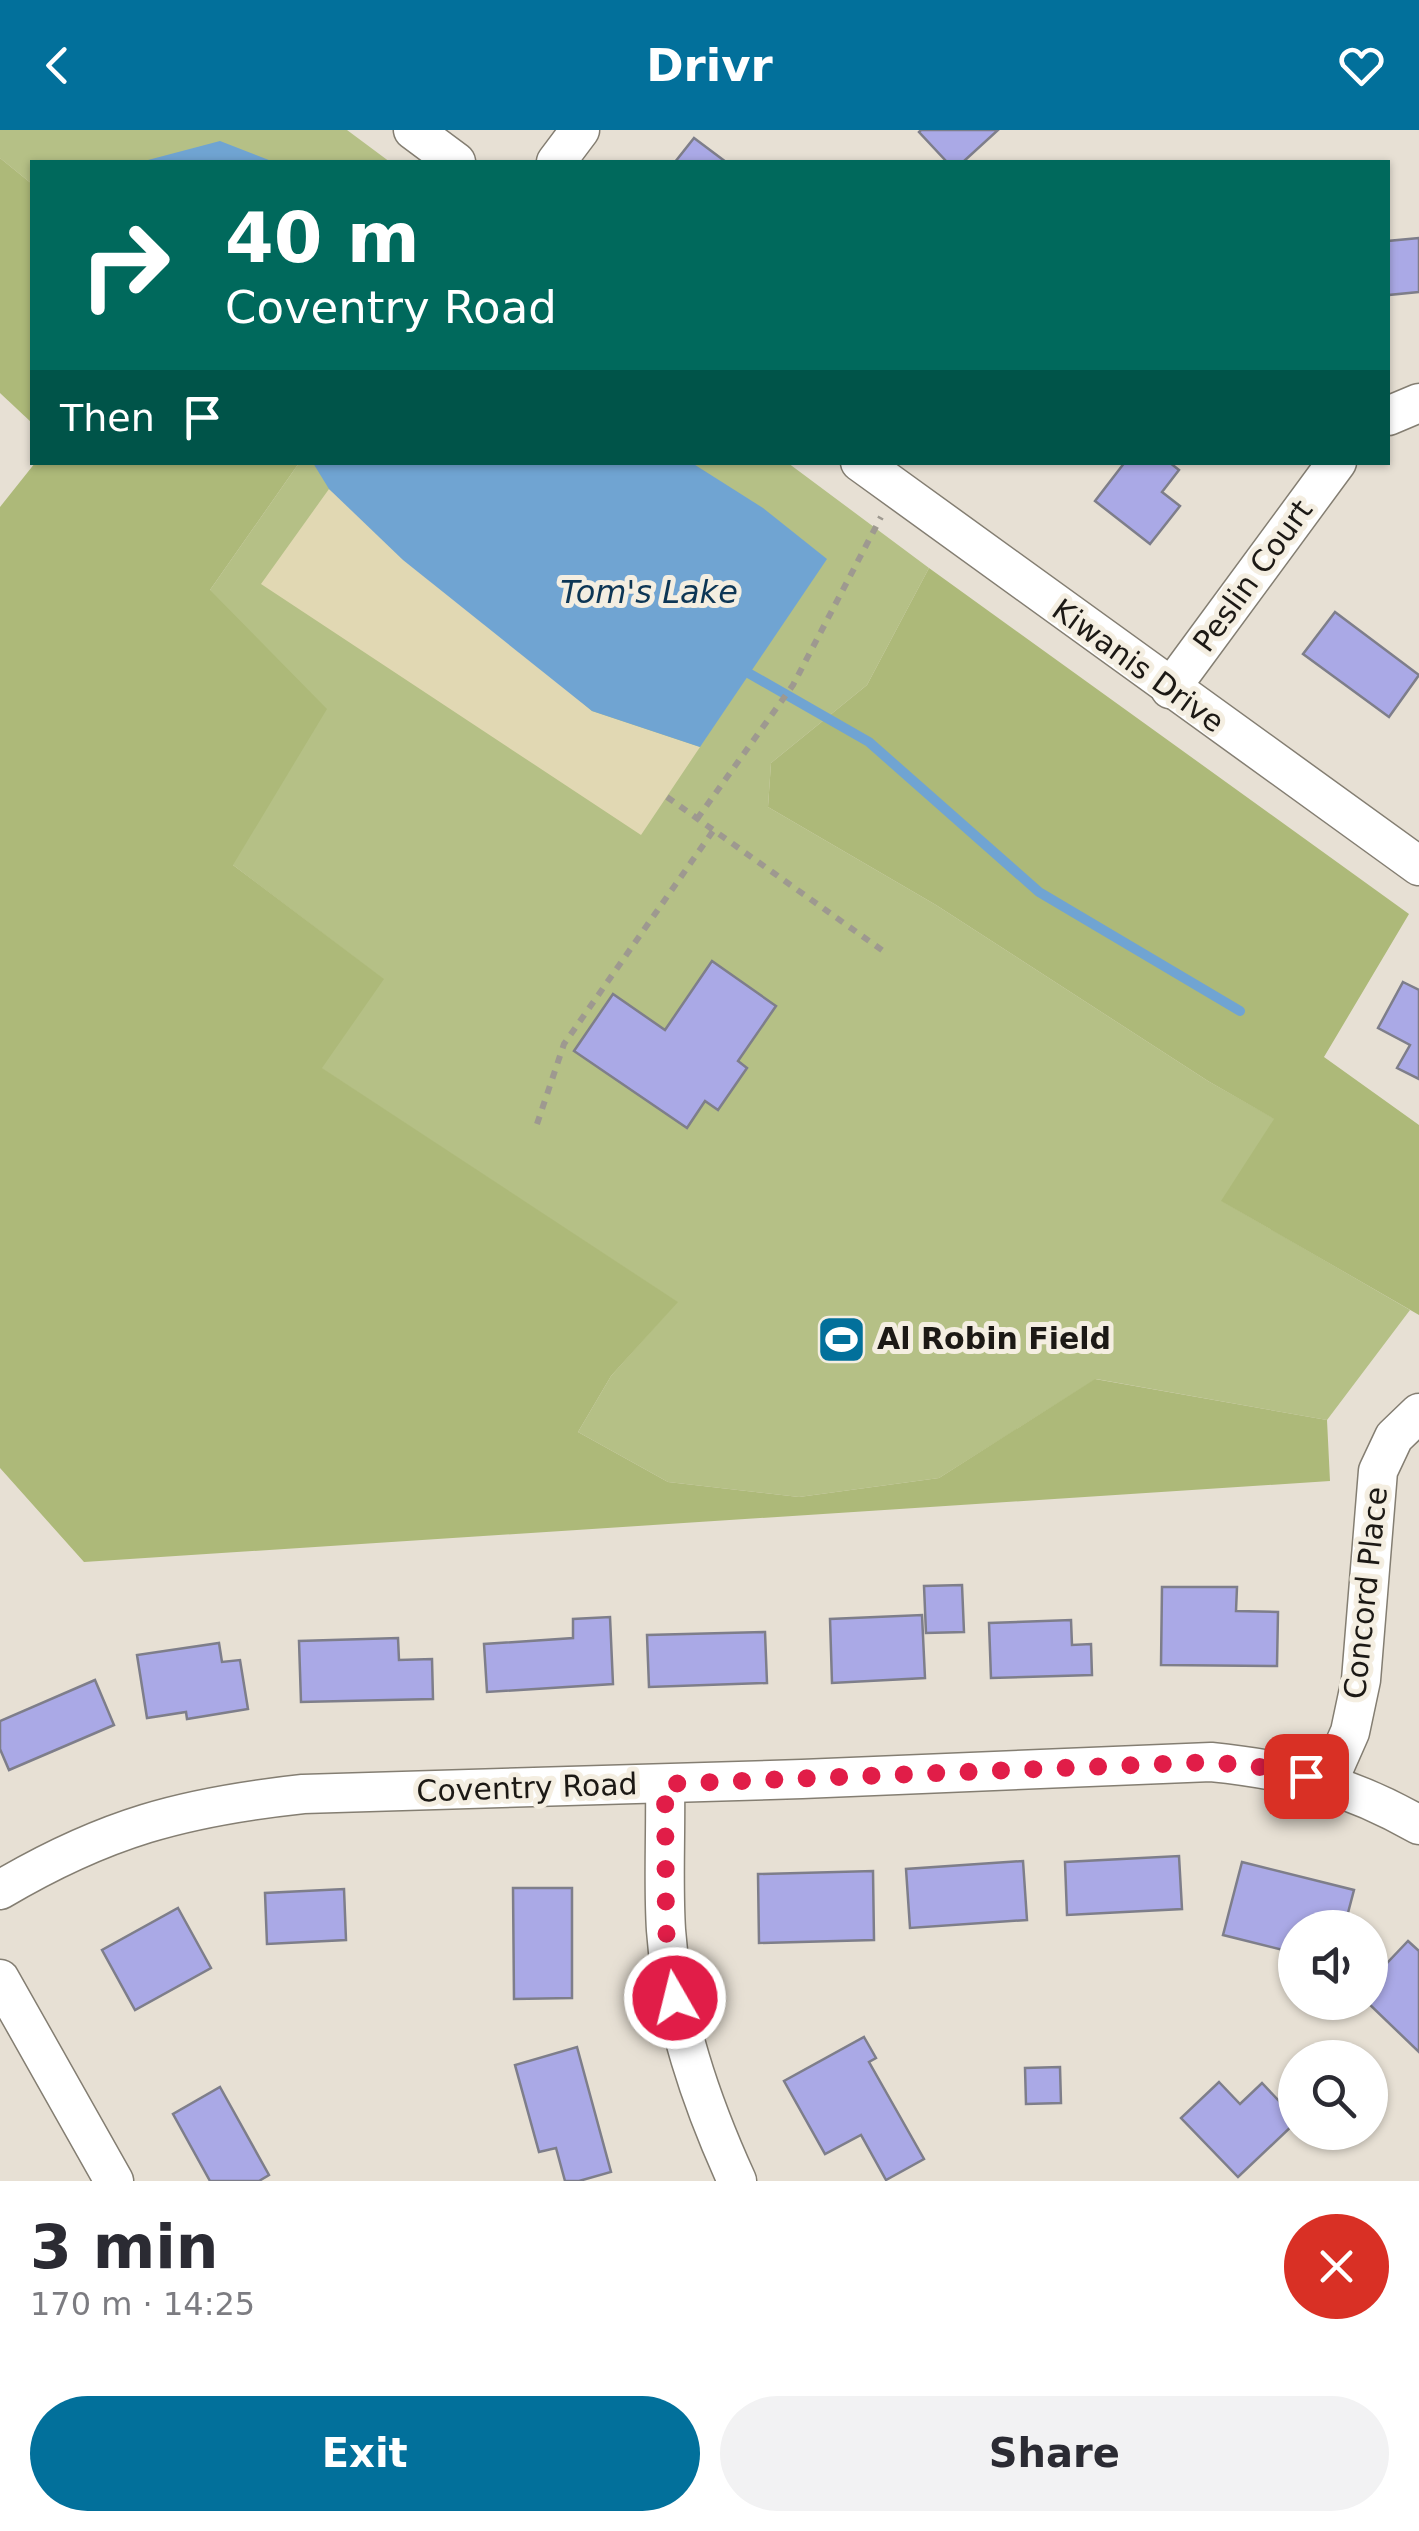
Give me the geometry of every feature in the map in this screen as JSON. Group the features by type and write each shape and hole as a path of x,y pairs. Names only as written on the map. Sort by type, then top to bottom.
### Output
{"street":[{"path":"413,130 453,160"},
{"path":"558,160 580,130"},
{"path":"1390,415 1419,403"},
{"name":"Kiwanis Drive","path":"864,465 1419,866"},
{"name":"Peslin Court","path":"1170,689 1335,465"},
{"name":"Concord Place","path":"1328,1782 1350,1732 1362,1680 1378,1471 1394,1438 1419,1413"},
{"name":"Coventry Road","path":"0,1890 106,1835 178,1812 303,1794 1211,1762 1270,1768 1328,1782 1378,1801 1419,1824"},
{"path":"665,1784 666,1930 675,1998 691,2065 736,2181"},
{"path":"0,1979 114,2181"}],"path":[{"path":"697,818 793,686 895,489"},
{"path":"667,796 886,953"},
{"path":"537,1124 564,1044 713,830"}],"green space":[{"path":"0,130 347,130 387,160 30,160 30,182 0,158"},
{"path":"0,158 30,182 30,421 0,393"},
{"path":"33,465 298,465 210,590 327,709 233,865 384,979 322,1068 678,1302 611,1376 578,1432 668,1482 799,1497 939,1478 1095,1379 1327,1420 1330,1481 84,1562 0,1468 0,507"},
{"path":"298,465 791,465 929,568 867,685 771,763 768,807 936,905 1208,1081 1275,1119 1222,1201 1410,1310 1327,1420 1096,1379 939,1478 799,1497 668,1482 578,1432 611,1376 677,1302 321,1068 383,979 233,865 210,590"},
{"path":"929,568 1409,914 1324,1057 1419,1125 1419,1315 1221,1201 1274,1119 1208,1081 936,905 768,807 771,763 867,685"}],"sand":[{"path":"329,489 592,711 700,747 641,835 261,584"}],"water":[{"path":"220,141 269,160 148,160"},
{"name":"Tom's Lake","path":"314,465 695,465 763,508 827,559 700,747 592,711 403,560 329,489"}],"building":[{"path":"998,130 965,160 945,160 919,132"},
{"path":"694,138 723,160 677,160"},
{"path":"1419,238 1419,292 1390,295 1390,241"},
{"path":"1123,465 1173,465 1179,470 1162,492 1180,506 1150,544 1095,501"},
{"path":"1335,612 1419,675 1389,717 1303,654"},
{"path":"712,961 776,1006 738,1061 747,1068 718,1110 705,1101 687,1128 574,1051 613,994 665,1030"},
{"path":"1403,982 1419,990 1419,1079 1397,1068 1410,1045 1378,1028"},
{"path":"962,1585 964,1632 926,1633 924,1586"},
{"path":"1162,1587 1237,1587 1236,1611 1278,1612 1277,1666 1161,1665"},
{"path":"922,1615 925,1678 832,1683 830,1619"},
{"path":"610,1617 613,1684 487,1692 484,1644 573,1638 573,1619"},
{"path":"1071,1620 1072,1645 1091,1644 1092,1675 991,1678 989,1623"},
{"path":"765,1632 767,1683 649,1687 647,1635"},
{"path":"398,1638 399,1660 432,1659 433,1699 301,1702 299,1641"},
{"path":"219,1643 222,1662 240,1660 248,1709 187,1719 186,1712 147,1718 137,1655"},
{"path":"95,1680 114,1725 9,1770 0,1749 0,1721"},
{"path":"1179,1856 1182,1909 1067,1915 1065,1862"},
{"path":"1023,1861 1027,1920 910,1928 906,1869"},
{"path":"1242,1862 1354,1890 1349,1910 1278,1910 1278,1949 1223,1935"},
{"path":"873,1871 874,1940 759,1943 758,1874"},
{"path":"513,1888 572,1888 572,1998 514,1999"},
{"path":"344,1889 346,1940 267,1944 265,1893"},
{"path":"178,1908 211,1968 135,2010 102,1950"},
{"path":"1408,1941 1419,1951 1419,2052 1386,2020 1388,1962"},
{"path":"864,2037 876,2058 869,2062 924,2159 886,2180 861,2135 825,2154 784,2081"},
{"path":"577,2047 611,2172 565,2181 556,2148 539,2152 515,2065"},
{"path":"1060,2067 1061,2103 1026,2104 1025,2068"},
{"path":"1219,2082 1240,2104 1262,2083 1278,2100 1278,2139 1238,2177 1181,2118"},
{"path":"220,2087 269,2175 259,2181 210,2181 173,2114"}],"waterway":[{"path":"750,674 869,742 1039,892 1240,1011"}],"place":[{"name":"Al Robin Field","path":"842,1339"}],"route":[{"path":"675,1998 666,1930 665,1784 1211,1762 1306,1776"}]}
